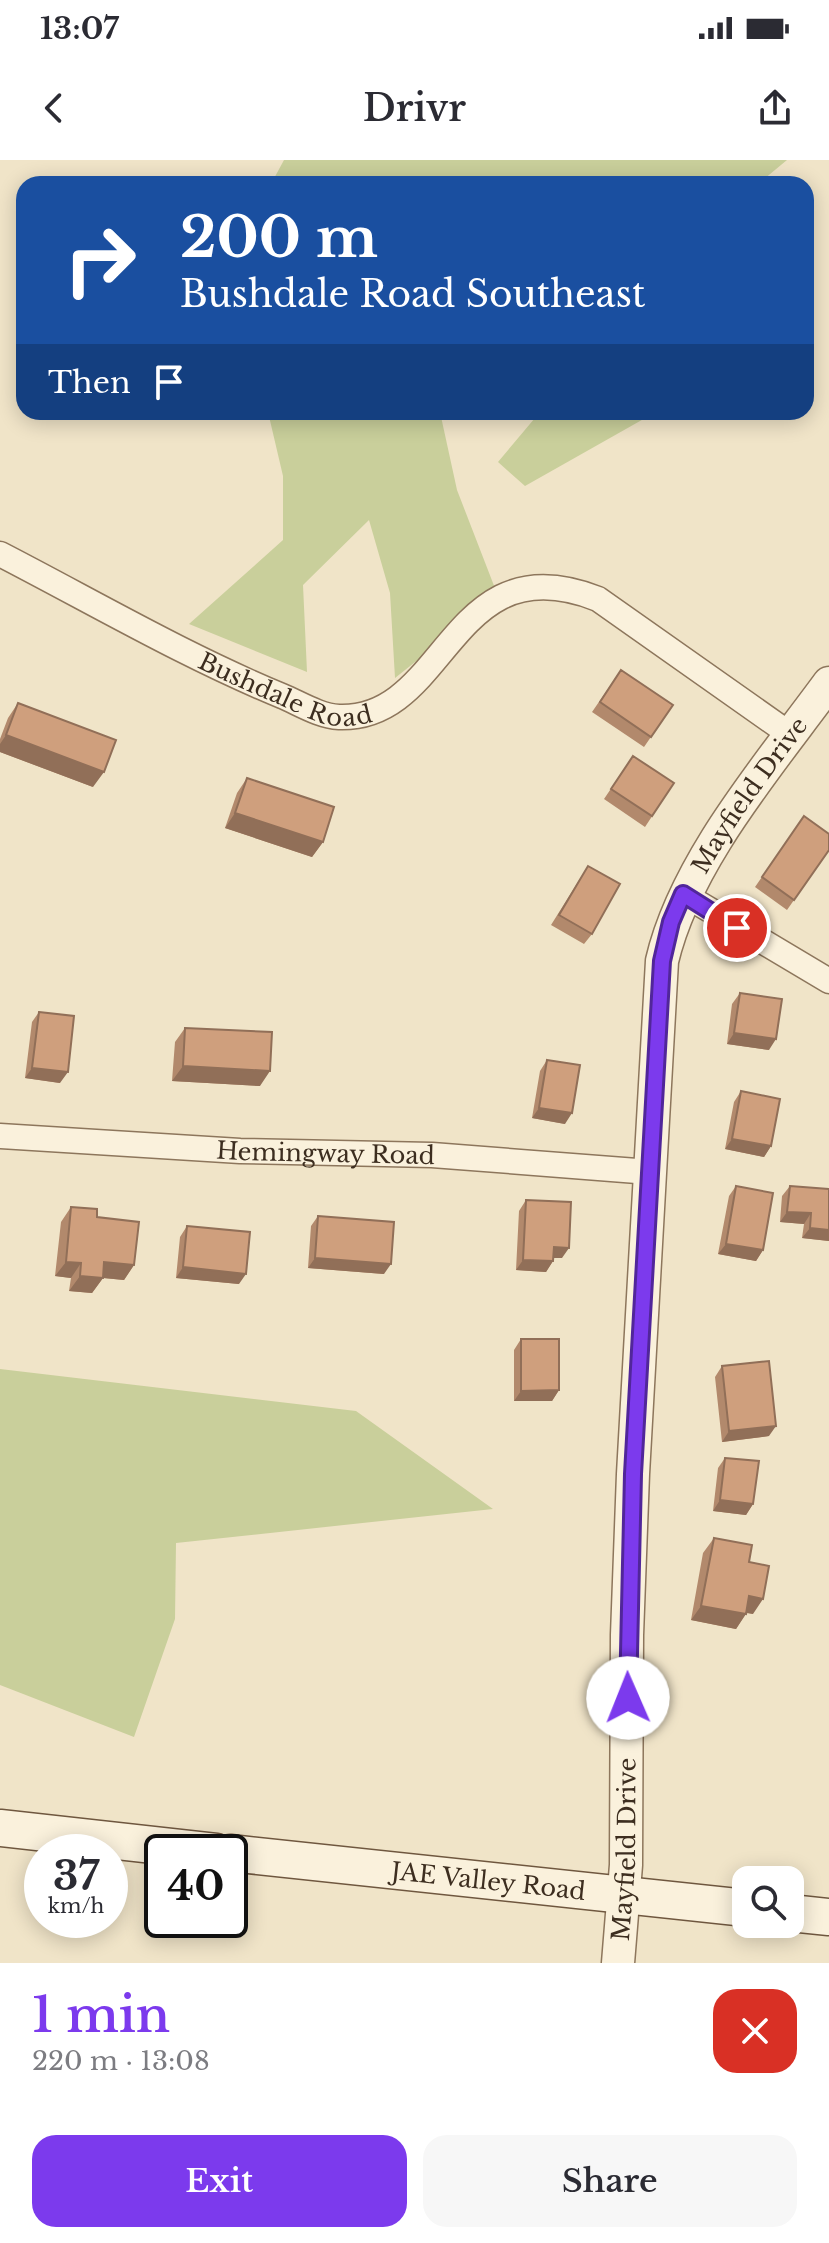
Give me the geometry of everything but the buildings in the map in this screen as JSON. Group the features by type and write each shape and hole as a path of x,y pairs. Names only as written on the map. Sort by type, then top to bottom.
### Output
{"main road":[{"path":"0,1828 144,1844"},
{"name":"JAE Valley Road","path":"248,1855 732,1907"},
{"path":"804,1914 829,1917"}],"street":[{"name":"Bushdale Road","path":"0,554 253,684 337,717 363,715 384,707 417,679 468,621 491,603 518,589 544,585 569,588 598,599 791,735"},
{"name":"Mayfield Drive","path":"618,1963 629,1760 627,1635 662,961 671,922 683,894 829,683"},
{"path":"683,894 829,981"},
{"name":"Hemingway Road","path":"0,1136 240,1151 432,1155 650,1172"}],"green space":[{"path":"284,160 787,160 768,176 275,176"},
{"path":"270,420 442,420 457,490 498,596 395,678 390,593 369,520 303,585 307,672 189,624 283,540 283,476"},
{"path":"533,420 642,420 525,486 498,462"},
{"path":"0,1369 356,1411 493,1509 176,1543 175,1619 134,1737 0,1685"}],"route":[{"path":"628,1698 627,1635 633,1474 662,961 671,922 683,894 737,928"}]}
